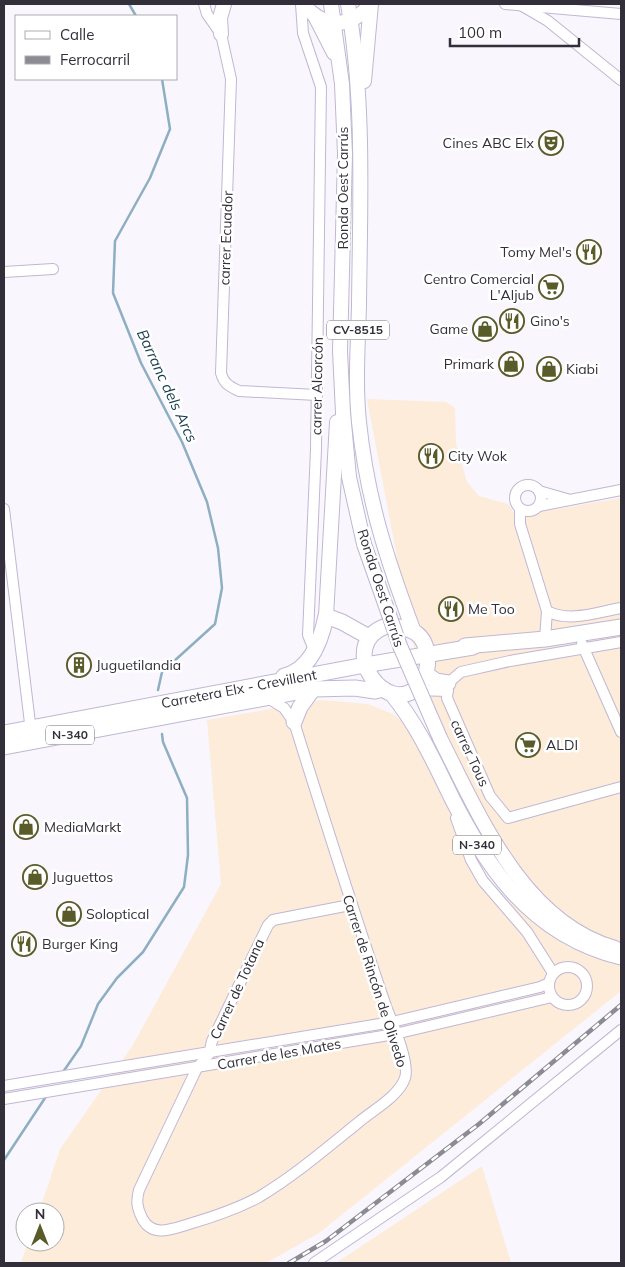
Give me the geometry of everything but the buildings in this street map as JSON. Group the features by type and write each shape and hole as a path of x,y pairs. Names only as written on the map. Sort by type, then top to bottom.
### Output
{"highway":[{"path":"237,690 294,673 304,664 321,638 326,616 342,622 369,637"},
{"path":"365,665 363,655 369,637 376,630 386,626 399,626 418,636 427,655 426,674 415,690"},
{"name":"N-340","path":"418,636 433,643 473,647 545,639 621,627"},
{"name":"Carretera Elx - Crevillent","path":"204,703 237,690 365,665 473,647"},
{"name":"Ronda Oest Carrús","path":"365,665 417,727 444,784 496,874 514,894 547,923 579,941 614,951"},
{"path":"426,674 448,687"},
{"name":"Carretera Elx - Crevillent","path":"4,747 41,741 134,716 204,703 268,698 313,689 355,688 406,694 415,690"},
{"path":"294,722 300,707 313,689"},
{"name":"Carretera Elx - Crevillent","path":"4,733 107,714 134,716"},
{"path":"4,752 32,746 41,741"}],"main road":[{"path":"221,34 220,18 224,4"},
{"name":"Ronda Oest Carrús","path":"302,4 315,16 324,21 334,23 351,19 365,11 371,4"},
{"name":"Ronda Oest Carrús","path":"331,4 342,84 345,154 340,351 349,477 364,544 400,646 440,738 498,848 521,880 546,907 574,928 614,951"},
{"name":"Ronda Oest Carrús","path":"348,4 361,127"},
{"name":"Ronda Oest Carrús","path":"371,4 361,127 358,420 375,520 386,556 418,636"},
{"name":"Ronda Oest Carrús","path":"315,16 332,46 342,84"},
{"path":"326,616 340,351"}],"street":[{"name":"carrer Ecuador","path":"204,4 221,34 230,79 221,373 223,380 228,386 238,391 317,394"},
{"name":"carrer Alcorcón","path":"302,4 303,33 321,87 317,394 308,635 314,650"},
{"path":"504,4 621,14"},
{"path":"521,5 548,21 621,80"},
{"path":"4,272 53,269"},
{"path":"568,500 539,491 528,485 520,488 515,500 530,509 621,490"},
{"path":"539,491 541,498 524,518 522,528 547,611 545,639"},
{"path":"4,509 8,581 30,723"},
{"path":"309,608 320,615 326,616"},
{"path":"547,611 557,617 573,617 621,608"},
{"path":"577,634 621,732"},
{"path":"415,690 448,687 460,672 510,661 621,642"},
{"name":"carrer Tous","path":"448,687 447,702 490,796 508,818 621,787"},
{"name":"Carrer de Rincón de Olivedo","path":"139,1212 145,1224 155,1231 166,1231 222,1214 259,1197 394,1093 405,1079 406,1069 396,1034 350,905 294,722 284,708 268,698"},
{"path":"4,727 107,714"},
{"path":"444,784 471,860 483,881 527,932 551,978 552,997 562,1004 578,1003 587,991 588,983 581,971 571,966 561,968 551,978"},
{"name":"Carrer de Totana","path":"139,1212 136,1202 139,1190 197,1068 209,1054 212,1041 268,924 273,920 350,905"},
{"name":"Carrer de les Mates","path":"4,1086 209,1054 392,1022 540,987 551,978"},
{"name":"Carrer de les Mates","path":"7,1099 396,1034 552,997"},
{"path":"314,1263 441,1177 621,1030"}],"shaded area":[{"path":"367,399 446,402 455,408 456,443 467,482 479,496 508,504 516,516 621,498 621,948 572,928 526,885 478,806 447,740 417,663"},
{"path":"321,700 368,704 395,715 411,731 477,863 501,894 534,924 570,948 621,964 621,991 319,1233 266,1263 21,1263 25,1252 65,1252 65,1202 42,1202 60,1149 133,1045 221,884 207,720"},
{"path":"482,1166 511,1263 336,1263"}],"waterway":[{"name":"Barranc dels Arcs","path":"129,4 135,15"},
{"name":"Barranc dels Arcs","path":"158,690 162,672 215,624 222,588 218,548 207,502 182,442 141,363 113,293 115,241 150,178 170,129 162,80"},
{"name":"Barranc dels Arcs","path":"63,1072 81,1046 98,1004 117,978 143,952 184,887 188,855 187,798 163,742 162,734"},
{"name":"Barranc dels Arcs","path":"4,1160 47,1095"}],"railway":[{"path":"289,1263 326,1241 479,1124 621,1005"}],"place":[{"name":"Cines ABC Elx","path":"551,143"},
{"name":"Tomy Mel's","path":"589,252"},
{"name":"Centro Comercial L'Aljub","path":"551,287"},
{"name":"Gino's","path":"512,321"},
{"name":"Game","path":"485,329"},
{"name":"Primark","path":"511,364"},
{"name":"Kiabi","path":"549,369"},
{"name":"City Wok","path":"431,456"},
{"name":"Me Too","path":"451,609"},
{"name":"Juguetilandia","path":"79,665"},
{"name":"ALDI","path":"528,745"},
{"name":"MediaMarkt","path":"26,827"},
{"name":"Juguettos","path":"35,877"},
{"name":"Soloptical","path":"69,914"},
{"name":"Burger King","path":"24,944"}]}
